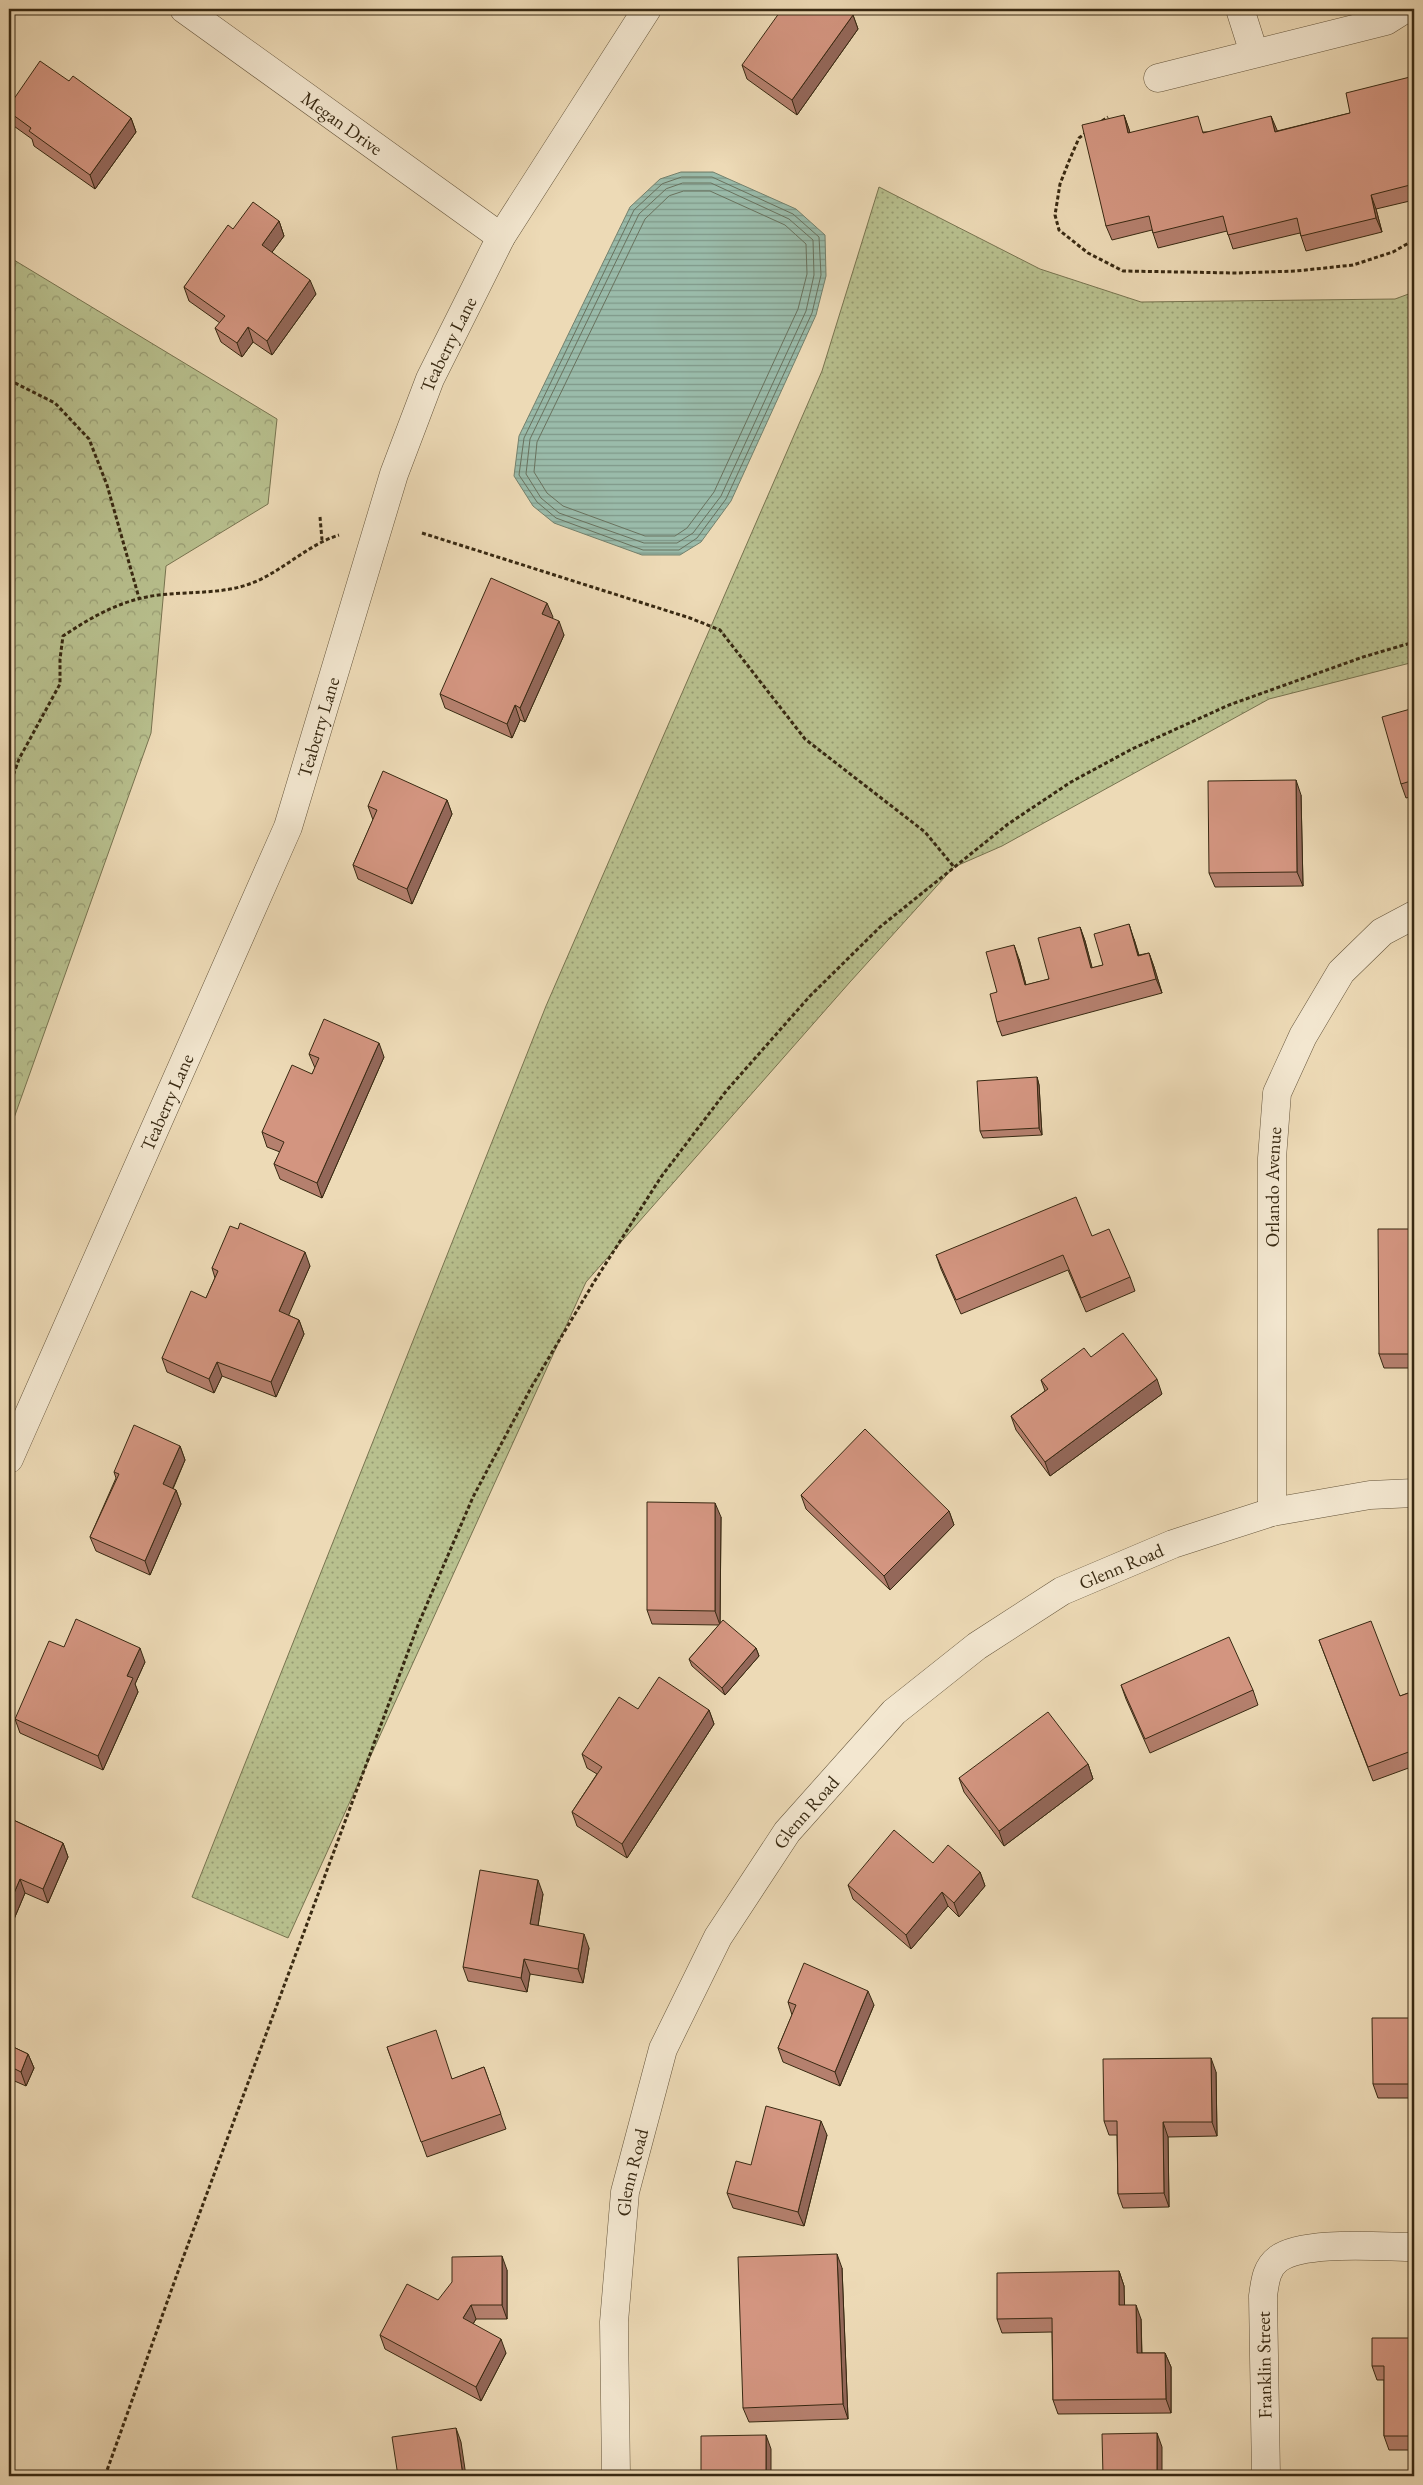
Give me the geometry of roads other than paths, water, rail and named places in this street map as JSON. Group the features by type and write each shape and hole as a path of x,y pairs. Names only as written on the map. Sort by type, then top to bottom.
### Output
{"street":[{"name":"Megan Drive","path":"184,9 501,236"},
{"name":"Teaberry Lane","path":"9,1459 288,827 394,474 430,379 501,236 648,9"},
{"path":"1240,9 1254,53"},
{"path":"1158,78 1386,21 1405,9"},
{"name":"Orlando Avenue","path":"1272,1512 1272,1158 1277,1093 1303,1036 1341,972 1382,932 1414,915"},
{"name":"Glenn Road","path":"616,2476 614,2322 625,2192 663,2049 718,1937 788,1832 894,1712 976,1646 1062,1591 1174,1544 1272,1512 1370,1496 1414,1493"},
{"name":"Franklin Street","path":"1266,2476 1263,2296 1267,2272 1278,2259 1294,2250 1414,2247"}],"water":[{"path":"681,172 713,172 796,209 825,235 826,276 816,315 731,501 701,542 680,555 642,555 554,523 533,506 514,476 519,436 630,207 660,179"}]}
